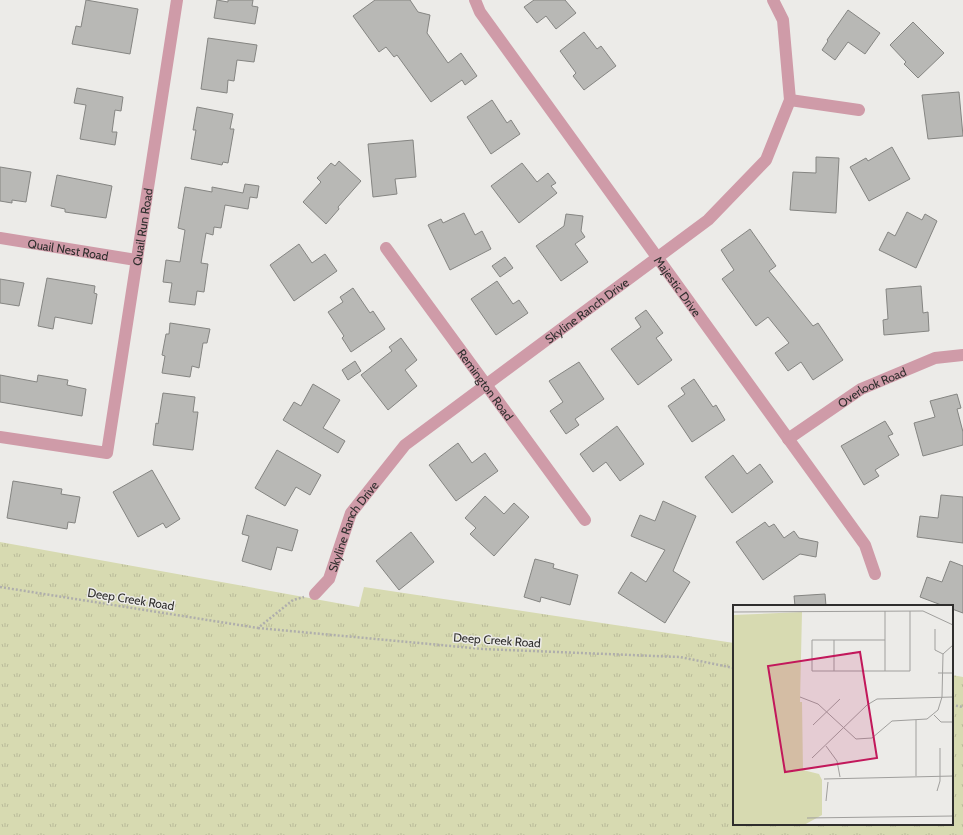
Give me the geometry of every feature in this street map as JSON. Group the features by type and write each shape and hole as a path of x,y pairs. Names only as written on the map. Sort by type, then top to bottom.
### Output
{"street":[{"name":"Quail Run Road","path":"0,437 107,453 177,0"},
{"name":"Majestic Drive","path":"475,0 480,12 659,258 865,546 875,574"},
{"name":"Skyline Ranch Drive","path":"316,594 329,579 350,512 405,445 659,258 708,220 766,160 790,100 783,20 773,0"},
{"path":"790,100 859,110"},
{"name":"Quail Nest Road","path":"0,238 136,260"},
{"name":"Remington Road","path":"386,248 585,520"},
{"name":"Overlook Road","path":"788,438 861,389 935,358 963,355"}],"path":[{"name":"Deep Creek Road","path":"0,587 258,628 483,649 680,657 733,668"},
{"path":"258,628 293,600 316,594"},
{"path":"953,705 963,707"}],"green space":[{"path":"0,542 359,607 364,587 733,643 733,825 953,825 953,675 963,677 963,835 0,835"}],"building":[{"path":"86,0 138,9 130,54 72,44 76,26 81,27"},
{"path":"217,0 228,2 228,0 253,0 252,6 258,7 255,24 214,18"},
{"path":"375,0 410,0 418,12 430,15 427,33 448,63 461,53 477,76 465,85 462,80 431,102 397,55 394,57 386,47 379,52 353,16"},
{"path":"534,0 565,0 576,13 556,29 546,16 537,23 524,7"},
{"path":"848,10 880,33 865,54 848,42 835,60 822,50 828,41 827,40"},
{"path":"913,22 944,53 918,78 904,64 906,62 890,45"},
{"path":"584,32 597,49 601,46 616,66 584,90 573,76 576,73 560,51"},
{"path":"208,38 257,45 254,62 237,60 234,81 228,80 227,93 201,89"},
{"path":"77,88 123,97 121,111 115,110 112,132 117,132 115,145 80,139 86,105 74,103"},
{"path":"959,92 963,136 928,139 922,95"},
{"path":"492,100 507,123 511,120 520,134 491,154 467,117"},
{"path":"197,107 233,114 230,129 234,129 228,163 223,162 222,165 191,159 196,130 193,130"},
{"path":"413,140 416,177 395,179 397,194 373,197 368,144"},
{"path":"892,147 910,179 869,201 850,167 866,158 868,161"},
{"path":"816,157 839,158 836,213 790,210 793,172 816,173"},
{"path":"339,161 361,181 338,207 339,209 326,224 303,202 321,182 317,178 331,163 335,166"},
{"path":"522,163 537,182 548,173 556,183 551,186 557,193 519,223 491,186"},
{"path":"0,167 31,172 26,202 12,200 12,203 0,201"},
{"path":"57,175 112,186 106,218 65,212 65,209 51,206"},
{"path":"245,184 259,186 257,198 250,197 248,209 225,205 221,228 214,227 213,235 206,233 201,263 208,264 204,292 197,291 195,305 169,302 172,283 163,282 166,260 180,262 185,230 178,228 185,187 212,192 212,187 243,193"},
{"path":"907,212 922,220 925,214 937,221 916,268 879,250 888,232 895,236"},
{"path":"464,213 475,235 482,231 491,249 450,270 428,225 441,219 443,223"},
{"path":"566,214 583,216 581,231 585,237 575,244 588,262 561,281 536,246 564,226"},
{"path":"750,229 776,266 769,271 813,326 818,323 843,360 813,380 801,362 788,371 775,353 789,343 768,317 756,326 722,279 734,270 721,250"},
{"path":"299,244 312,263 325,254 337,271 294,301 270,265"},
{"path":"505,257 513,268 500,277 492,266"},
{"path":"47,278 95,286 94,293 97,294 92,324 55,317 53,329 38,326"},
{"path":"0,279 24,283 19,306 0,303"},
{"path":"497,281 513,304 519,300 528,313 496,335 471,299"},
{"path":"921,286 923,313 928,312 929,331 884,335 883,320 888,319 886,289"},
{"path":"353,288 370,313 373,311 385,329 351,352 342,338 344,336 328,312 343,302 340,297"},
{"path":"646,310 663,333 656,338 672,360 638,385 611,349 641,327 635,318"},
{"path":"170,323 210,329 207,343 203,343 199,368 192,366 190,377 162,373 165,356 162,355 166,334 169,334"},
{"path":"401,338 417,360 405,370 417,386 388,410 361,375 392,351 389,347"},
{"path":"355,361 361,371 348,380 342,370"},
{"path":"579,362 604,399 575,419 579,425 566,434 550,411 563,402 549,381"},
{"path":"0,375 37,382 38,375 68,380 67,385 86,389 82,416 0,402"},
{"path":"694,379 713,407 716,405 725,420 692,442 668,406 685,394 681,388"},
{"path":"313,384 340,400 323,428 345,441 338,453 283,420 294,402 301,406"},
{"path":"163,393 195,397 193,412 198,412 193,450 153,445 156,423 158,424"},
{"path":"957,394 961,408 957,409 963,432 963,445 923,456 914,423 935,417 930,401"},
{"path":"885,421 893,434 888,436 899,455 875,470 879,476 864,485 841,446"},
{"path":"617,426 644,464 620,481 606,462 593,472 580,454"},
{"path":"458,443 472,463 485,453 498,471 456,501 429,465"},
{"path":"277,450 321,475 310,495 296,487 285,506 255,488"},
{"path":"733,455 747,474 760,464 773,482 732,513 705,477"},
{"path":"152,470 180,519 166,528 163,523 138,537 113,492"},
{"path":"13,481 62,489 61,494 80,497 75,523 68,522 67,529 7,518"},
{"path":"941,495 963,497 963,543 917,537 920,516 938,518"},
{"path":"485,496 504,514 514,503 529,517 494,556 470,534 476,528 465,518"},
{"path":"663,501 696,516 673,571 690,582 665,623 618,593 631,572 646,582 665,550 631,536 640,515 655,521"},
{"path":"247,515 298,530 292,551 277,547 271,570 242,561 249,536 242,534"},
{"path":"765,522 769,527 774,524 784,538 794,531 799,538 818,542 816,557 800,554 763,580 736,542"},
{"path":"411,532 434,562 399,590 376,561"},
{"path":"535,559 554,564 553,568 578,575 570,605 541,597 540,602 524,597"},
{"path":"950,561 963,566 963,613 953,609 953,605 941,605 920,597 927,577 942,582"},
{"path":"825,594 826,605 795,605 794,596"}]}
